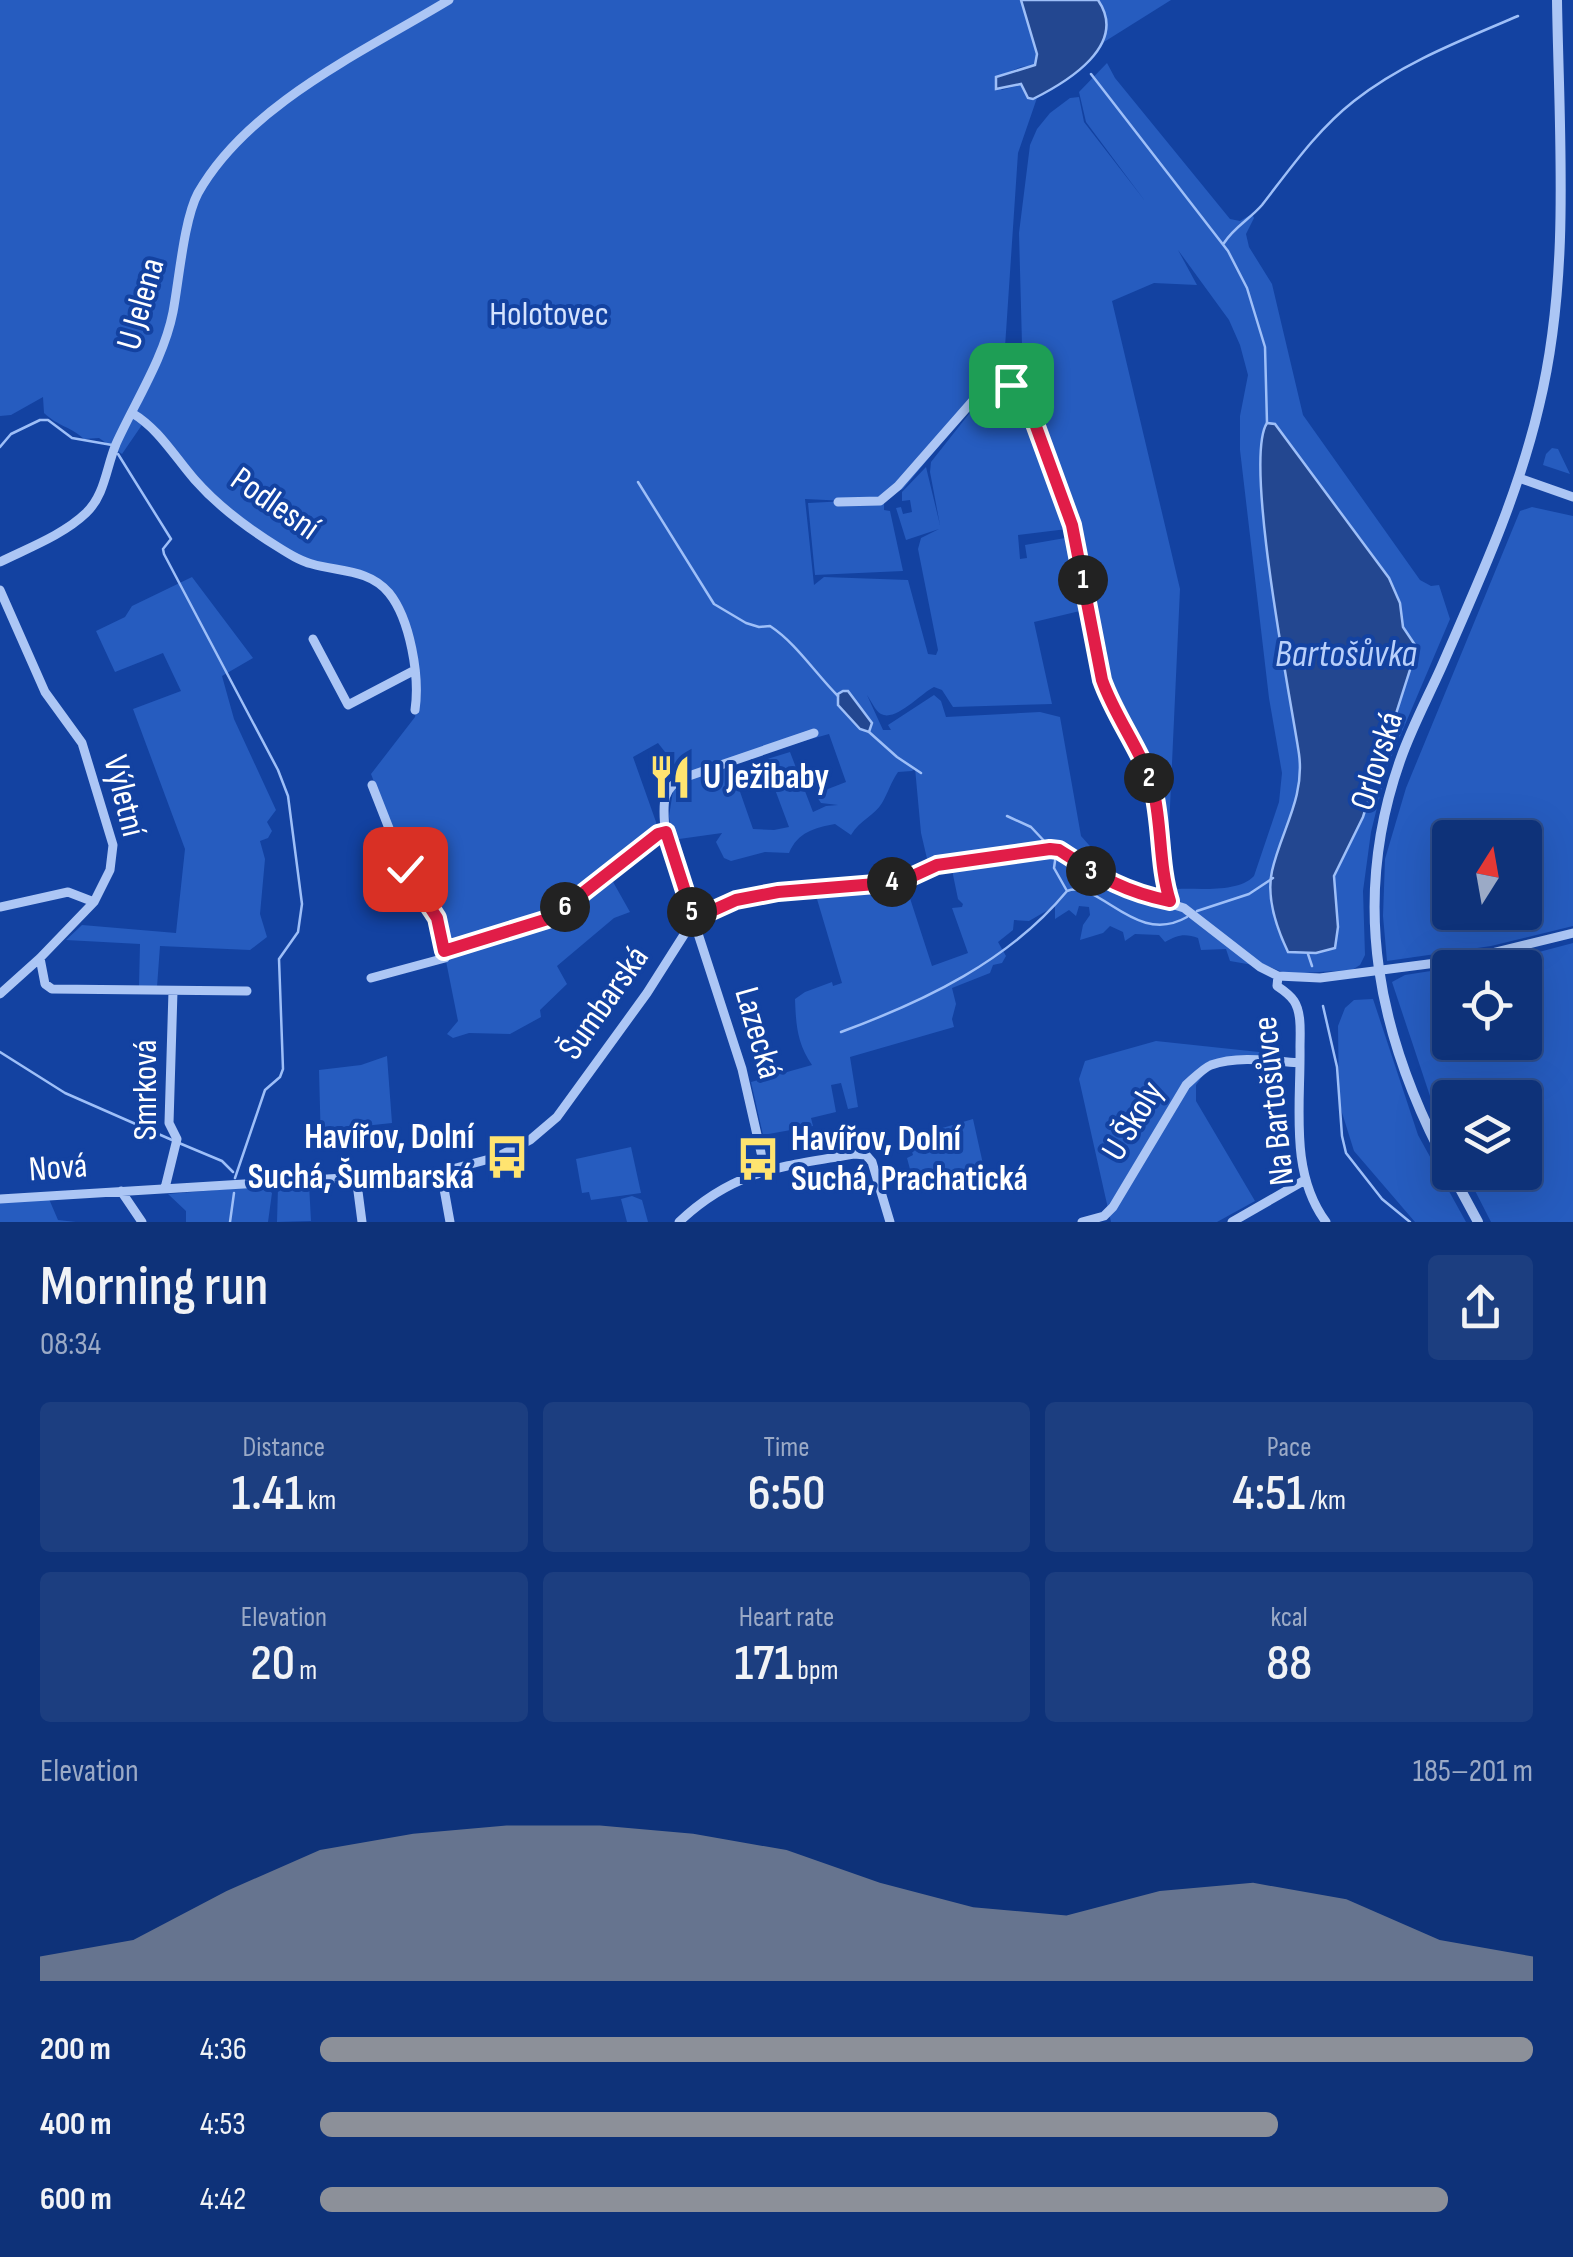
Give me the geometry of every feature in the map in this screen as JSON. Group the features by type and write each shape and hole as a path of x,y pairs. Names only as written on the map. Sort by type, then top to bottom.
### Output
{"street":[{"name":"U Jelena","path":"0,562 67,527 86,513 98,497 114,448 172,318 193,206 201,188 242,136 258,120 342,64 449,0"},
{"name":"Orlovská","path":"1432,1138 1388,1024 1378,971 1373,906 1386,810 1402,756 1519,478 1545,376 1554,326 1560,186 1557,0"},
{"path":"838,502 880,501 898,486 984,388 1005,383 1016,389 1034,421 1072,525 1102,680 1111,706 1145,767 1154,796 1164,882 1170,901"},
{"name":"Podlesní","path":"132,413 154,430 197,482 272,544 309,564 362,574 385,588 407,622 417,688 416,710"},
{"path":"1519,478 1573,497"},
{"name":"Výletní","path":"0,590 45,692 79,737 113,845 110,870 94,902 0,994"},
{"path":"312,639 348,705 413,671"},
{"path":"444,951 551,918 600,877 666,832 664,794 670,784 814,733"},
{"path":"371,978 445,958 437,918 405,869 372,784"},
{"name":"Lazecká","path":"666,832 742,1068 765,1170"},
{"path":"694,919 736,900 778,892 900,882 937,865 1050,849 1059,850 1112,885 1184,908 1260,967 1278,976 1320,978 1467,959 1573,933"},
{"path":"0,907 68,892 94,902"},
{"name":"Šumbarská","path":"121,1191 440,1172 497,1157 530,1140 557,1117 647,993 694,919"},
{"name":"Smrková","path":"40,958 45,984 52,989 248,992"},
{"name":"Na Bartošůvce","path":"1278,976 1277,986 1296,1003 1299,1134 1305,1180 1315,1207 1326,1222"},
{"name":"Smrková","path":"165,1188 176,1139 169,1123 173,992"},
{"name":"U Školy","path":"1082,1222 1104,1216 1113,1207 1186,1085 1201,1072 1212,1064 1258,1060 1300,1063"},
{"path":"679,1222 713,1192 765,1170 854,1154 866,1155 872,1162 890,1222"},
{"path":"440,1172 450,1222"},
{"path":"356,1176 362,1222"},
{"path":"1232,1222 1305,1180"},
{"name":"Orlovská","path":"1460,1190 1478,1222"},
{"path":"121,1191 142,1222"},
{"name":"Nová","path":"0,1199 121,1191"}],"green space":[{"name":"Holotovec","path":"0,0 1021,0 1037,54 1035,65 997,77 995,84 1002,90 1022,84 1033,99 1037,98 1018,153 1003,377 981,385 903,489 884,497 884,510 890,511 903,571 815,575 808,503 847,501 805,499 814,585 824,577 908,580 928,654 936,655 918,549 921,538 939,529 906,540 896,508 901,507 903,514 912,512 910,500 902,501 902,492 926,467 940,525 931,462 987,391 998,387 1010,389 1031,425 1067,529 1018,535 1020,559 1027,558 1025,545 1071,537 1084,610 1034,622 1052,704 953,707 942,690 934,687 901,711 887,715 879,713 867,695 883,730 891,730 888,725 934,695 941,701 946,717 1040,712 1060,717 1081,836 1112,871 1111,876 1048,842 928,863 915,768 898,772 879,807 851,835 835,824 802,836 789,853 765,852 731,861 724,858 716,842 722,833 672,840 669,816 673,791 683,782 731,766 753,829 789,827 764,760 790,752 813,812 838,805 821,803 815,794 846,782 829,734 683,775 658,743 633,757 661,836 608,873 630,912 614,918 557,966 567,984 540,1010 541,1017 510,1034 469,1033 453,1038 447,1034 458,1021 435,906 407,867 371,774 415,717 419,689 403,607 385,585 309,561 266,537 199,482 146,419 122,454 99,438 84,439 49,418 44,413 43,397 11,415 0,416"},
{"path":"1098,0 1171,0 1104,42 1105,11"},
{"path":"1107,63 1115,78 1230,219 1240,221 1252,214 1254,218 1246,234 1249,247 1272,284 1303,415 1420,580 1431,586 1439,585 1450,619 1387,767 1371,832 1363,891 1365,955 1352,970 1287,974 1260,963 1173,896 1174,886 1229,887 1254,876 1279,802 1282,773 1269,698 1240,450 1240,416 1248,375 1229,320 1178,250 1197,285 1154,283 1112,301 1180,589 1168,850 1162,849 1152,774 1108,685 1107,651 1096,624 1078,527 1023,381 1019,233 1030,145 1037,129 1050,113 1070,98 1079,97 1084,122 1145,201 1086,122 1079,92","holes":["1286,437 1322,493 1389,578 1400,603 1403,627 1417,648 1363,817 1334,876 1337,938 1276,927 1271,880 1291,821 1301,774 1282,643"]},
{"path":"1552,448 1558,449 1570,474 1543,465"},
{"path":"1532,507 1573,516 1573,926 1491,946 1432,950 1432,955 1387,961 1383,916 1385,859 1406,788 1520,511"},
{"path":"192,577 253,658 222,676 234,719 276,810 267,822 272,831 260,841 265,859 260,914 267,937 250,950 160,946 157,987 139,986 140,944 66,940 82,925 176,933 185,849 133,709 181,691 163,653 115,672 96,631 125,617 132,606"},
{"path":"1051,853 1073,861 1110,890 1131,900 1183,910 1253,965 1230,961 1226,949 1201,950 1198,938 1189,936 1165,942 1159,935 1135,934 1125,941 1123,932 1110,926 1103,933 1080,940 1090,915 1089,907 1079,906 1076,916 1069,910 1055,919 1055,906 1029,921 1014,920 1013,930 998,942 1006,956 1002,963 993,965 990,973 952,988 956,1004 954,1027 850,1057 858,1107 848,1109 841,1083 831,1085 836,1112 811,1118 813,1126 763,1135 751,1082 812,1065 798,1034 795,999 832,982 833,986 842,983 817,899 819,893 886,892 906,886 932,966 968,953 952,908 963,904 958,899 952,870"},
{"path":"1573,943 1573,1222 1491,1222 1475,1190 1542,1190 1542,1080 1432,1080 1432,1102 1392,982 1405,975 1432,971 1432,1060 1542,1060 1542,951"},
{"path":"1373,999 1418,1135 1432,1160 1432,1190 1448,1190 1466,1222 1415,1222 1354,1151 1339,1103 1338,1026 1345,1008 1354,1000"},
{"path":"1156,1041 1259,1052 1275,1058 1213,1062 1196,1085 1196,1101 1255,1201 1217,1222 1111,1222 1079,1079 1085,1061"},
{"path":"387,1056 392,1123 364,1126 364,1142 321,1146 319,1070 361,1065"},
{"path":"973,1119 985,1173 916,1192 907,1158 913,1155 908,1138"},
{"path":"631,1147 641,1193 591,1200 589,1192 582,1193 576,1159"},
{"path":"309,1184 311,1221 277,1222 278,1187"},
{"path":"264,1186 272,1193 268,1222 186,1222 186,1211 168,1194"},
{"path":"632,1196 642,1200 648,1222 627,1222 621,1199"},
{"path":"49,1199 58,1220 76,1222 0,1222 0,1202"}],"water":[{"path":"1021,0 1098,0 1106,16 1106,32 1090,60 1062,83 1033,99 1028,98 1021,84 996,89 996,77 1035,65 1037,54"},
{"name":"Bartošůvka","path":"1267,423 1275,424 1389,578 1400,603 1403,627 1417,648 1363,817 1334,876 1338,927 1335,948 1316,953 1288,952 1270,892 1272,871 1295,800 1300,770 1264,529 1261,445"},
{"path":"848,691 872,723 869,732 860,729 838,705 838,694"}],"waterway":[{"path":"1224,243 1262,205 1316,137 1354,101 1412,64 1518,16"},
{"name":"Bartošůvka","path":"1091,74 1228,251 1247,288 1265,347 1267,423"},
{"path":"0,447 11,434 40,420 48,420 72,438 112,445"},
{"path":"118,454 171,539 163,549 164,554 288,796 302,904 298,932 279,959 283,1069 265,1090 235,1178"},
{"path":"638,482 714,604 746,623 770,626 838,696"},
{"path":"869,732 921,773"},
{"path":"1007,816 1031,827 1047,844"},
{"path":"1056,854 1054,868 1067,891 1092,894 1151,924 1168,924 1187,917"},
{"path":"1197,911 1249,894 1273,878"},
{"path":"841,1032 904,1007 964,976 1019,938 1067,891"},
{"name":"Bartošůvka","path":"1308,954 1312,966"},
{"name":"Bartošůvka","path":"1323,1006 1337,1067 1346,1153 1382,1199 1410,1222"},
{"path":"0,1052 65,1093 172,1140"},
{"path":"179,1143 222,1161 233,1172"},
{"path":"230,1222 234,1193"}],"place":[{"name":"U Ježibaby","path":"670,777"},
{"name":"Havířov, Dolní Suchá, Šumbarská","path":"507,1157"},
{"name":"Havířov, Dolní Suchá, Prachatická","path":"758,1159"}],"route":[{"path":"405,869 437,918 444,951 551,918 600,877 666,832 694,919 736,900 847,884 900,882 937,865 1050,849 1059,850 1112,885 1144,897 1170,901 1164,882 1154,796 1145,767 1111,706 1102,680 1072,525 1034,421 1011,385"}]}
